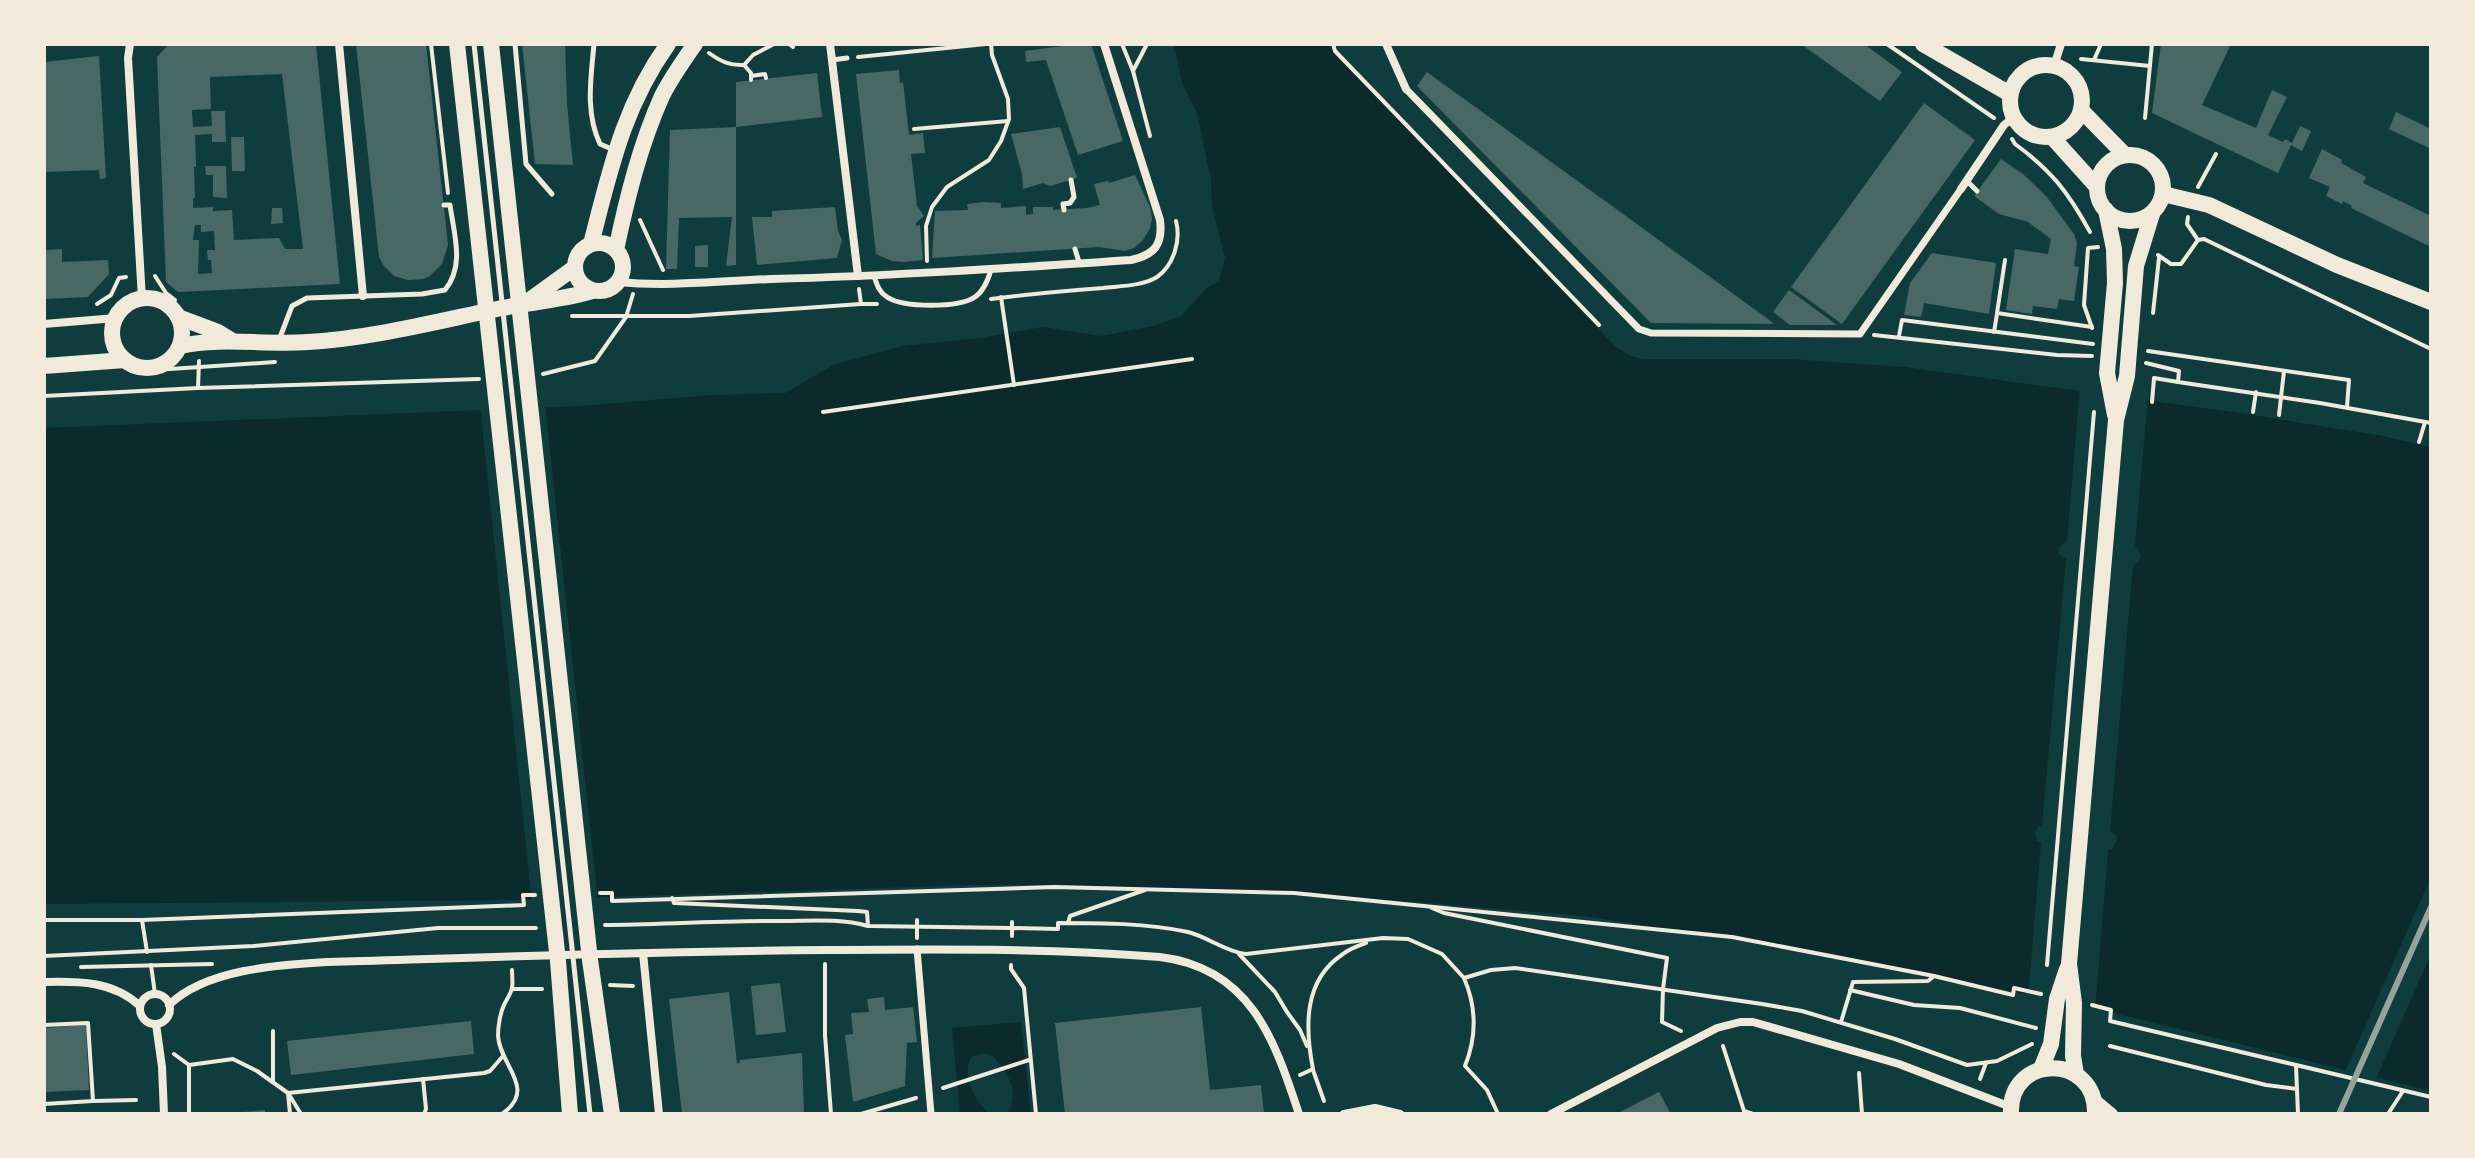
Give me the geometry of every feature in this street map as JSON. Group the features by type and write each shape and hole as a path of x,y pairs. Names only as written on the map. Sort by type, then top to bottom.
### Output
{"main road":[{"path":"457,44 499,271 611,1113"},
{"path":"491,44 499,271 570,1114"},
{"path":"592,291 579,282 574,268 577,256 591,244 615,151 632,106 668,44"},
{"path":"1923,44 2010,94"},
{"path":"616,250 638,161 663,95 701,48"},
{"path":"2054,66 2066,71 2075,80 2082,98 2081,110 2069,129 2052,137 2030,133 2009,121 2010,94 2026,71 2054,66"},
{"path":"2081,110 2125,155"},
{"path":"2052,137 2097,187 2100,202 2116,218 2141,220 2152,214"},
{"path":"615,151 638,161"},
{"path":"2076,1074 2073,1056 2074,1003 2069,964 2116,420 2127,376 2136,266 2152,214 2163,194 2161,175 2154,164 2137,155 2125,155 2111,161 2104,168 2097,187"},
{"path":"2163,194 2209,205 2384,285 2431,302"},
{"path":"2106,210 2114,249 2115,283 2103,362 2116,420"},
{"path":"180,346 231,340 309,342 380,333 604,291 618,282 623,262 616,250 604,243 591,244"},
{"path":"524,305 574,268"},
{"path":"127,366 116,350 112,337 116,318 126,305 142,299 163,302 231,340"},
{"path":"44,366 154,368 171,359 180,346 182,332 178,309"},
{"path":"2041,1069 2051,1044 2049,1028 2069,964"},
{"path":"2011,1110 2018,1086 2030,1074 2041,1069 2059,1068 2076,1074 2087,1085 2094,1106"}],"street":[{"path":"130,44 128,58 142,299"},
{"path":"339,44 363,296"},
{"path":"830,44 858,276"},
{"path":"618,282 874,276 1146,257 1157,246 1160,220 1104,44"},
{"path":"1386,44 1406,89 1639,329 1651,333 1860,334 2009,121"},
{"path":"2054,66 2061,44"},
{"path":"44,324 116,318"},
{"path":"917,949 931,1114"},
{"path":"44,982 103,985 130,996 140,1006 143,1019 156,1024 165,1020 169,1005 179,995 197,985 283,965 512,956 917,949 1011,949 1172,958 1204,968 1231,985 1250,1004 1266,1028 1299,1114"},
{"path":"643,953 659,1114"},
{"path":"140,1006 146,997 155,994 164,998 169,1005"},
{"path":"1551,1114 1717,1028 1740,1022 1753,1022 1899,1064 2011,1110"},
{"path":"156,1024 164,1114"},
{"path":"2094,1106 2112,1114"},
{"path":"1344,1114 1375,1108 1400,1114"}],"lane":[{"path":"474,44 590,1111"},
{"path":"515,44 526,164 552,194"},
{"path":"594,44 589,104 591,118 600,144 615,151"},
{"path":"832,60 847,58"},
{"path":"1064,210 1063,204 1070,203 1074,197 1071,180"},
{"path":"1964,185 1977,191"},
{"path":"278,343 292,306 307,298 445,290 458,264 447,205"},
{"path":"1075,249 1079,263"},
{"path":"874,276 880,291 896,302 920,305 966,302 981,291 991,270"}],"path":[{"path":"431,44 447,205"},
{"path":"701,48 735,66 744,65 753,55 774,44"},
{"path":"847,58 988,44 1008,99 1008,121 1001,141 989,160 947,187 932,207 926,226 927,263"},
{"path":"1122,44 1133,71 1152,143"},
{"path":"1133,71 1147,44"},
{"path":"1333,44 1335,51 1599,325"},
{"path":"1887,44 2009,121 2015,144 2051,172 2065,190 2098,247 2088,248 2084,305 2092,327 2093,344 2103,362"},
{"path":"2094,60 2101,44"},
{"path":"2145,118 2152,44"},
{"path":"2081,59 2150,66"},
{"path":"744,65 751,78 765,74 766,78"},
{"path":"914,129 1008,121"},
{"path":"2192,200 2216,154"},
{"path":"966,302 1117,286 1156,278 1170,262 1176,248 1178,229 1175,217"},
{"path":"640,218 664,272"},
{"path":"2151,323 2160,255 2171,264 2181,264 2198,240 2209,241 2431,349"},
{"path":"1994,332 2005,260"},
{"path":"81,322 81,307 103,302 116,288 119,278 155,276 178,309"},
{"path":"542,374 595,361 626,317 634,291"},
{"path":"1001,297 1014,385"},
{"path":"604,316 716,314 861,304"},
{"path":"1997,313 2092,327"},
{"path":"1899,336 1902,320 2093,344"},
{"path":"1860,334 2084,356"},
{"path":"2178,382 2179,371 2147,363 2148,351 2349,380 2347,407"},
{"path":"823,412 1192,359"},
{"path":"127,366 199,368 198,388"},
{"path":"2279,415 2284,371"},
{"path":"2152,402 2154,378 2256,392 2428,422 2419,442"},
{"path":"44,396 477,379"},
{"path":"2253,412 2256,392"},
{"path":"2047,974 2095,404"},
{"path":"598,893 612,893 612,901 1054,887 1294,893 1732,937 1934,976 2013,995 2014,988 2044,992 2044,1005"},
{"path":"1068,923 1070,916 1147,889"},
{"path":"44,920 142,920 524,905 523,895 538,895"},
{"path":"672,898 674,903 867,912 868,926"},
{"path":"1426,905 1444,913 1667,958 1662,1022 1683,1032 1689,1043"},
{"path":"142,920 147,952"},
{"path":"602,925 849,921 868,926 917,923 1058,929 1058,923 1068,923 1173,929 1209,938 1237,953 1275,992 1309,1049"},
{"path":"1012,925 1011,969 1024,988 1036,1114"},
{"path":"44,956 253,946 438,928 542,927"},
{"path":"1237,953 1395,937 1420,942 1442,954 1464,978 1470,995 1475,1023 1465,1066 1487,1090 1498,1114"},
{"path":"1324,1101 1309,1049 1308,1008 1315,986 1326,969 1342,954 1372,940"},
{"path":"825,950 825,1035 831,1114"},
{"path":"502,1114 512,1105 518,1085 503,1056 498,1035 502,1008 512,989 512,956"},
{"path":"78,967 221,964"},
{"path":"151,965 155,994"},
{"path":"1464,978 1491,970 1515,968 1762,1004 1841,1022 1967,1065 1997,1061 2038,1043"},
{"path":"1841,1022 1853,982 1928,981 1934,976"},
{"path":"593,985 647,987"},
{"path":"512,989 560,988"},
{"path":"1850,990 1914,1005 1960,1008 2049,1028"},
{"path":"2084,1004 2111,1010 2110,1021 2431,1097"},
{"path":"44,1025 88,1023 93,1101"},
{"path":"273,1031 273,1082"},
{"path":"1723,1046 1744,1111 1753,1114"},
{"path":"2110,1046 2212,1073 2297,1089"},
{"path":"288,1093 484,1073 490,1071 503,1056"},
{"path":"189,1114 189,1065 233,1059 288,1093 301,1114"},
{"path":"950,1085 1031,1060"},
{"path":"2296,1066 2298,1114"},
{"path":"1288,1080 1313,1069"},
{"path":"1859,1073 1862,1114"},
{"path":"423,1079 424,1114"},
{"path":"2388,1114 2403,1091"},
{"path":"288,1093 290,1114"},
{"path":"44,1104 136,1100"},
{"path":"863,1114 907,1101"},
{"path":"512,1105 514,1112"}],"water":[{"path":"1174,44 1331,44 1334,52 1615,346 1631,356 1643,359 1791,359 1904,367 2240,413 2383,436 2431,447 2431,1091 2028,992 1849,958 1584,916 1429,903 1077,885 970,885 517,900 44,904 44,428 580,406 711,395 785,393 833,365 902,346 980,338 1043,327 1101,336 1153,326 1181,316 1206,289 1219,280 1225,258 1212,205 1211,180 1197,113 1183,86"},
{"path":"1021,1022 1031,1114 1007,1114 1013,1098 1011,1084 993,1056 983,1053 971,1057 968,1080 974,1096 990,1114 960,1114 952,1028"}],"pier":[{"path":"2080,387 2148,396 2135,545 2141,555 2138,563 2133,565 2110,831 2117,840 2108,850 2095,1012 2028,998 2041,843 2035,834 2042,825 2066,559 2059,554 2059,548 2067,540"},
{"path":"545,404 598,901 532,904 480,406"},
{"path":"2431,877 2431,954 2375,1081 2344,1074"}],"building":[{"path":"169,44 316,44 340,284 178,292 166,282 157,57","holes":["282,74 303,249 285,249 279,238 234,240 232,210 193,208 195,135 212,134 212,142 226,142 225,111 211,111 212,126 193,127 192,110 211,109 210,77","195,225 201,225 201,232 214,231 215,250 207,250 212,273 198,274 199,240 193,240"]},
{"path":"356,44 426,44 448,245 442,264 423,279 408,280 394,276 379,257"},
{"path":"522,44 565,44 573,165 535,164"},
{"path":"1091,44 1123,141 1078,155 1046,60 1026,62 1025,51"},
{"path":"1801,44 1864,44 1902,72 1880,101"},
{"path":"2161,44 2231,44 2202,105 2256,128 2272,90 2287,97 2268,135 2292,143 2300,126 2311,131 2302,151 2291,145 2278,173 2152,113"},
{"path":"99,56 106,178 100,179 99,170 44,172 44,62"},
{"path":"899,70 909,135 923,133 925,153 911,154 917,206 924,216 916,223 916,226 920,225 923,260 904,262 876,254 856,74"},
{"path":"1427,72 1774,324 1651,323 1417,86"},
{"path":"817,73 822,117 736,127 736,82"},
{"path":"1924,103 1975,140 1842,324 1791,287"},
{"path":"2396,112 2431,129 2431,149 2389,129"},
{"path":"736,127 736,265 726,266 732,217 679,218 677,269 666,269 670,130"},
{"path":"1060,127 1077,178 1050,186 1043,183 1023,189 1011,134"},
{"path":"231,137 244,137 245,171 232,171"},
{"path":"2322,149 2366,177 2363,183 2431,216 2431,247 2351,208 2343,201 2342,204 2326,196 2330,187 2309,178"},
{"path":"2001,159 2046,196 2074,234 2077,243 2074,266 2079,267 2074,301 2059,299 2057,309 2033,306 2032,314 2006,310 2015,249 2048,254 2051,239 2028,222 1999,214 1974,196"},
{"path":"205,166 226,166 227,198 213,197 213,175 206,175"},
{"path":"1135,175 1150,207 1152,219 1143,240 1134,248 1125,251 1099,247 932,258 935,211 968,210 967,204 984,202 1001,203 1001,208 1026,206 1026,215 1033,214 1033,207 1053,207 1053,210 1087,208 1100,205 1094,184"},
{"path":"835,207 842,240 837,258 757,265 752,217 772,217 772,211"},
{"path":"272,208 282,208 283,223 271,224"},
{"path":"708,245 708,267 695,267 695,246"},
{"path":"62,249 62,262 108,260 109,274 88,297 44,299 44,250"},
{"path":"1932,253 1996,263 1989,314 1924,303 1921,317 1904,315 1910,283"},
{"path":"1789,290 1837,325 1790,325 1773,312"},
{"path":"780,983 786,1032 756,1035 751,986"},
{"path":"729,992 737,1063 740,1063 739,1060 802,1053 804,1114 682,1114 669,999"},
{"path":"884,997 885,1010 913,1007 917,1042 907,1043 905,1086 853,1102 845,1035 853,1034 851,1013 869,1012 867,999"},
{"path":"1201,1007 1210,1090 1261,1085 1264,1114 1065,1114 1055,1023"},
{"path":"471,1021 474,1054 291,1075 287,1041"},
{"path":"86,1025 89,1090 44,1092 44,1028"},
{"path":"1659,1092 1671,1114 1616,1114"},
{"path":"265,1110 265,1114 244,1114 244,1112"}],"railway":[{"path":"2339,1114 2431,907"}]}
